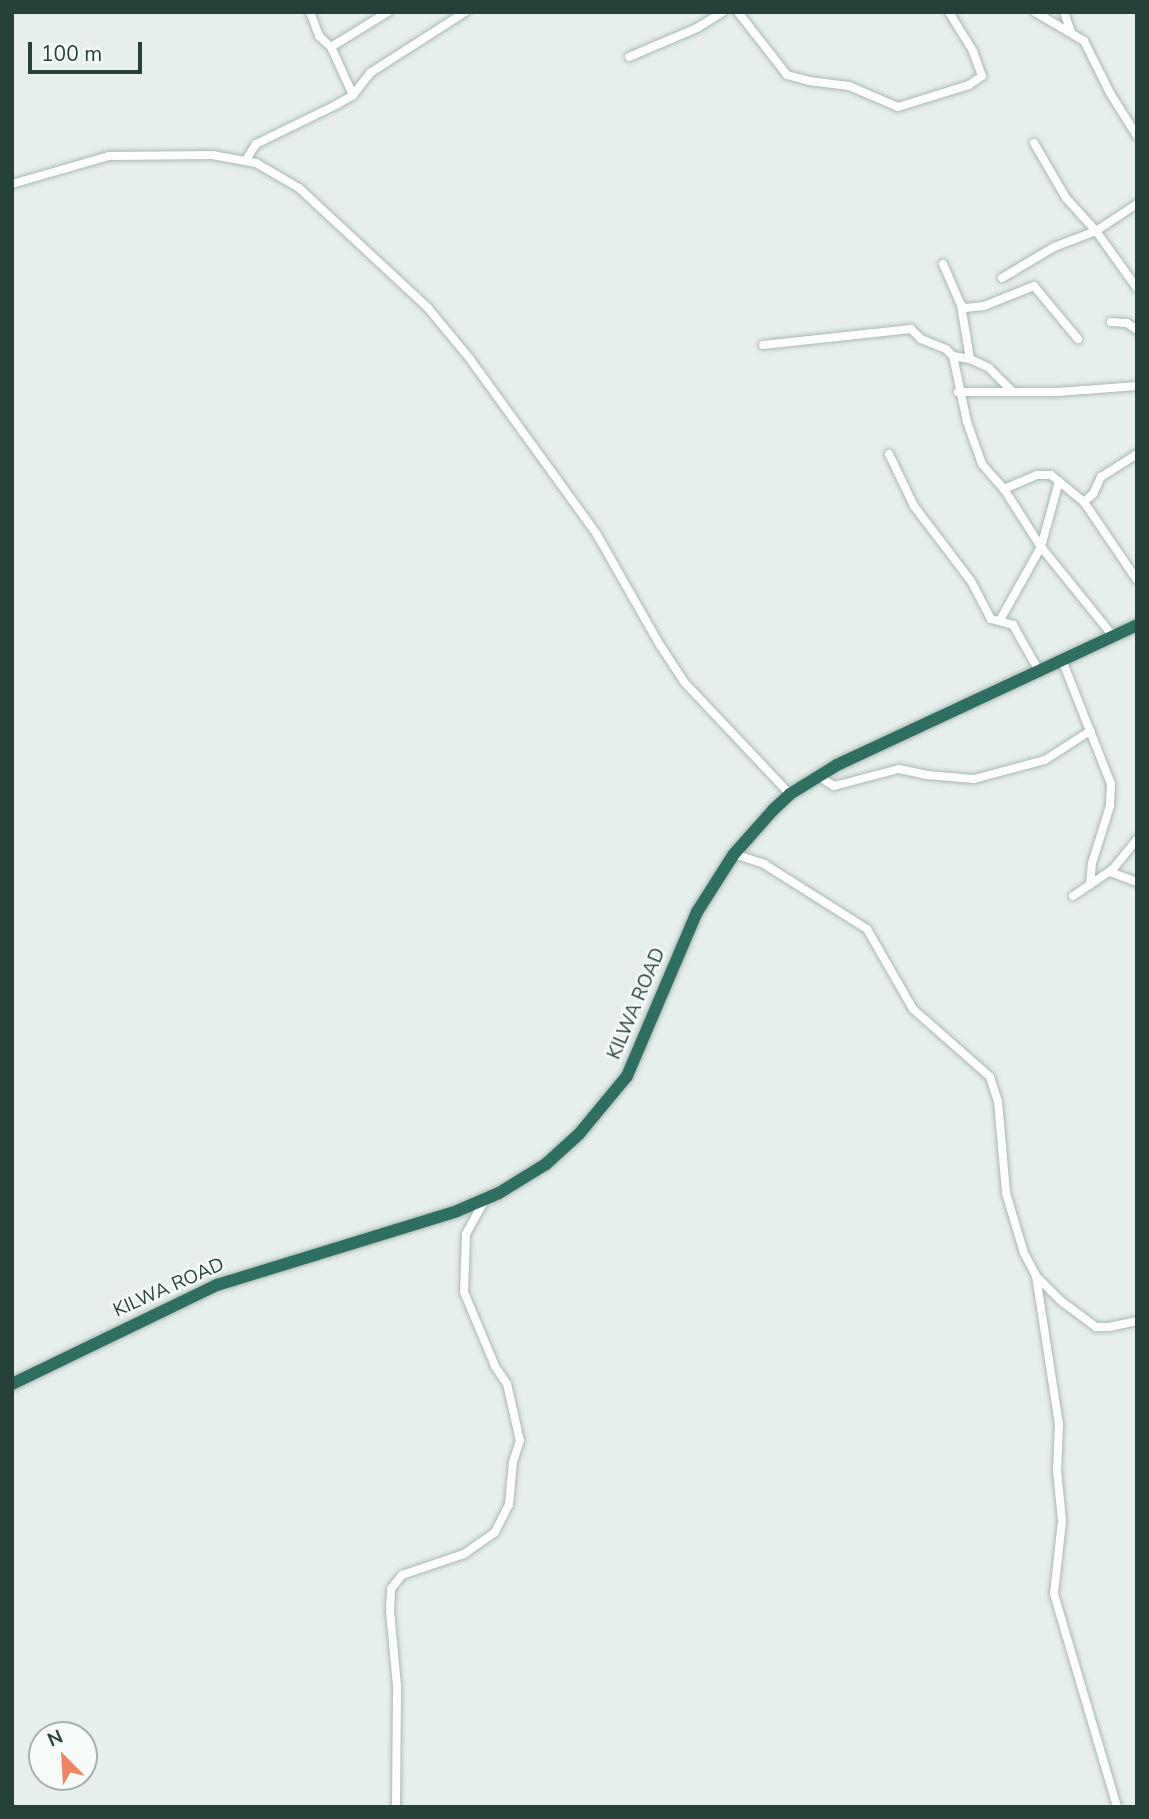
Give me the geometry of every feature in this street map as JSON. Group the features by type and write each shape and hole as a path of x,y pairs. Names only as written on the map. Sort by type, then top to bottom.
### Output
{"highway":[{"name":"KILWA ROAD","path":"12,1384 217,1285 484,1201 519,1182 554,1157 579,1134 627,1076 697,912 734,854 760,822 790,794 818,776 900,733 1137,625"}],"street":[{"path":"310,12 319,36 331,47 353,95"},
{"path":"331,47 388,12"},
{"path":"246,160 256,144 353,95 370,73 465,12"},
{"path":"629,57 697,28 723,12"},
{"path":"738,12 789,76 849,86 898,107 969,85 982,76 973,51 949,12"},
{"path":"1035,12 1085,41 1110,93 1137,136"},
{"path":"1064,12 1072,32"},
{"path":"1034,143 1066,198 1096,231 1137,288"},
{"path":"12,184 109,156 212,155 246,160 282,175 373,255 451,335 541,453 596,533 660,645 685,683 790,794"},
{"path":"1002,278 1054,247 1096,231 1137,204"},
{"path":"943,264 961,305 970,359"},
{"path":"961,305 965,308 984,306 1023,288 1034,286 1078,339"},
{"path":"1111,322 1128,323 1137,330"},
{"path":"763,345 911,330 921,339 946,349 953,356 970,359 996,373 1012,391"},
{"path":"953,356 958,391 979,458 1004,488 1041,547 1113,636"},
{"path":"958,391 1085,391 1137,386"},
{"path":"889,454 914,506 971,581 991,620 1012,624 1039,671"},
{"path":"1084,502 1093,494 1101,477 1137,454"},
{"path":"1004,488 1045,474 1059,481 1084,502 1137,580"},
{"path":"1000,620 1041,547 1059,481"},
{"path":"1062,660 1110,775 1111,797 1092,863 1090,886"},
{"path":"818,776 834,786 899,769 927,775 974,779 1045,760 1090,731"},
{"path":"1073,896 1110,872 1137,839"},
{"path":"734,854 764,864 867,929 913,1009 987,1072 999,1101 1006,1193 1024,1253 1035,1276 1059,1431 1056,1470 1062,1521 1054,1594 1117,1807"},
{"path":"1110,872 1137,882"},
{"path":"396,1807 397,1686 390,1610 391,1589 402,1575 464,1554 495,1532 509,1505 513,1462 520,1443 507,1384 495,1366 464,1292 466,1234 484,1201"},
{"path":"1035,1276 1061,1301 1096,1327 1137,1321"}]}
